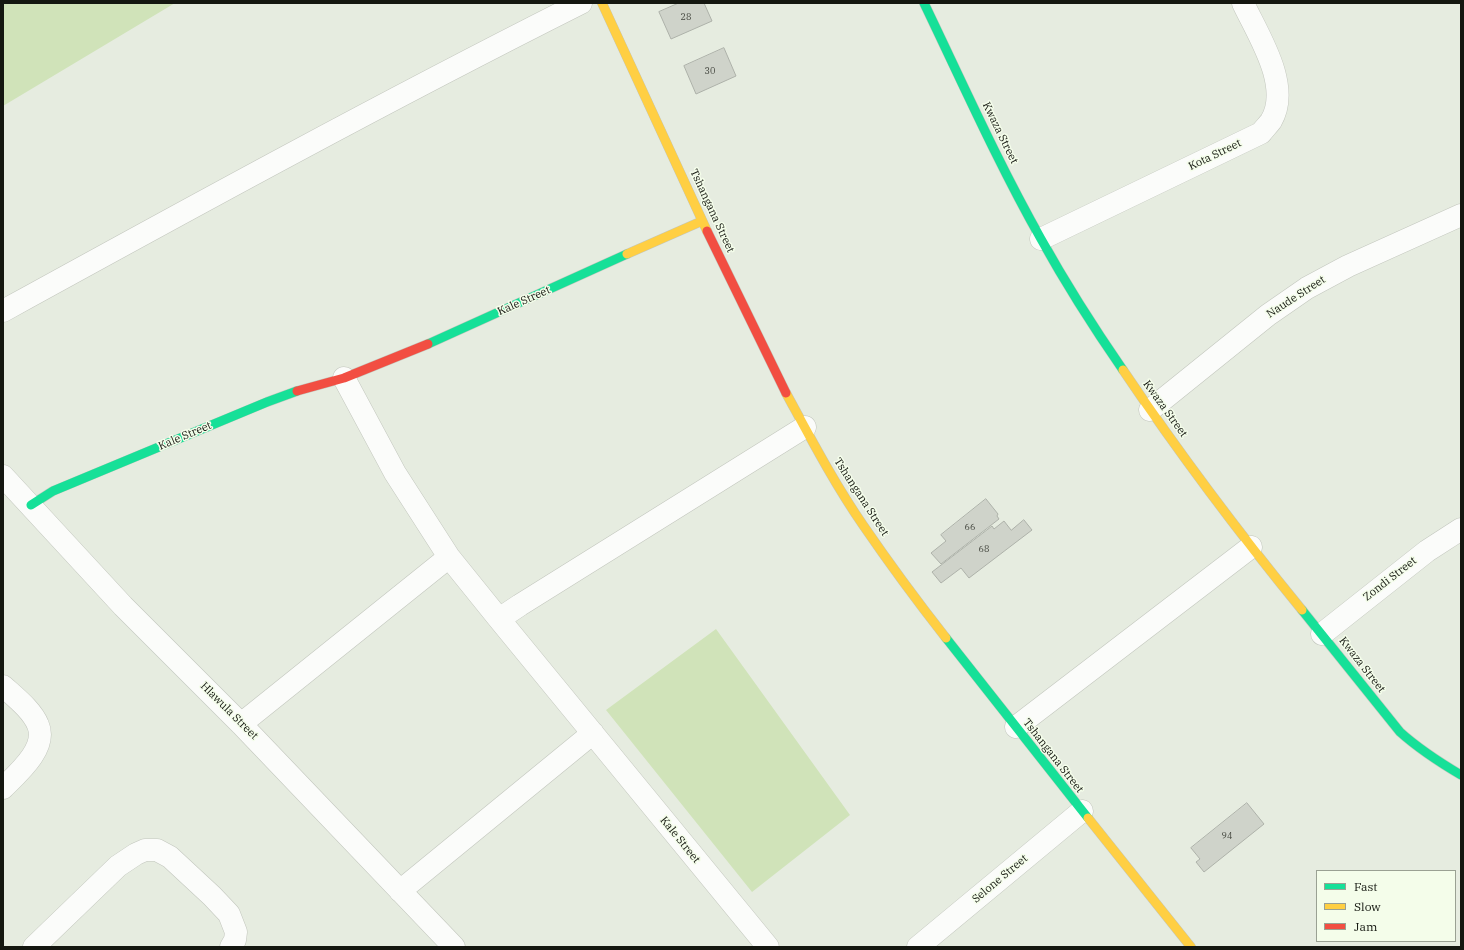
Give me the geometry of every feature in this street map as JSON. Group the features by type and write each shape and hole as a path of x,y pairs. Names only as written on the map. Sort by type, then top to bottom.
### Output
{"street":[{"path":"3,310 463,62 580,3"},
{"name":"Tshangana Street","path":"602,3 702,221 777,376 824,462 862,524 910,591 1082,811 1191,947"},
{"name":"Kwaza Street","path":"924,3 1006,172 1041,239 1096,331 1150,410 1251,547 1400,732 1437,761 1461,775"},
{"name":"Kota Street","path":"1041,239 1261,133 1271,120 1277,104 1277,89 1274,68 1243,3"},
{"name":"Naude Street","path":"1150,410 1268,315 1307,288 1348,266 1461,215"},
{"name":"Kale Street","path":"31,505 53,491 266,402 305,388 344,378 420,347 702,221"},
{"name":"Kale Street","path":"344,378 395,473 449,556 768,947"},
{"path":"499,619 527,600 805,427"},
{"name":"Hlawula Street","path":"3,476 123,606 241,724 454,947"},
{"name":"Zondi Street","path":"1322,634 1427,551 1461,529"},
{"path":"1016,727 1251,547"},
{"path":"241,724 449,556"},
{"path":"3,686 28,710 38,725 41,735 37,748 27,763 3,788"},
{"path":"400,891 593,733"},
{"name":"Selone Street","path":"918,947 1082,811"},
{"path":"34,947 118,866 145,850 157,850 170,857 190,874 229,914 236,932 232,947"}],"green space":[{"path":"3,3 175,3 3,106"},
{"path":"716,629 850,815 752,892 606,710"}],"building":[{"path":"679,3 704,3 712,21 671,39 659,12"},
{"path":"724,48 736,76 696,94 684,66"},
{"path":"986,499 998,514 997,516 999,519 941,564 931,553 946,541 941,535"},
{"path":"1024,520 1032,530 969,578 961,568 941,583 932,572 992,526 994,529 1004,521 1011,530"},
{"path":"1247,803 1264,824 1204,872 1196,862 1200,859 1191,848"}],"traffic: fast":[{"path":"924,3 1025,210 1070,289 1123,370"},
{"path":"428,344 627,254"},
{"path":"31,505 53,491 297,391"},
{"path":"1302,610 1400,732 1429,755 1461,775"},
{"path":"946,638 1088,818"}],"traffic: slow":[{"path":"602,3 707,231"},
{"path":"627,254 702,221"},
{"path":"1123,370 1210,492 1255,552 1302,610"},
{"path":"786,393 852,509 893,568 946,638"},
{"path":"1088,818 1191,947"}],"traffic: jam":[{"path":"707,231 786,393"},
{"path":"297,391 344,378 428,344"}]}
